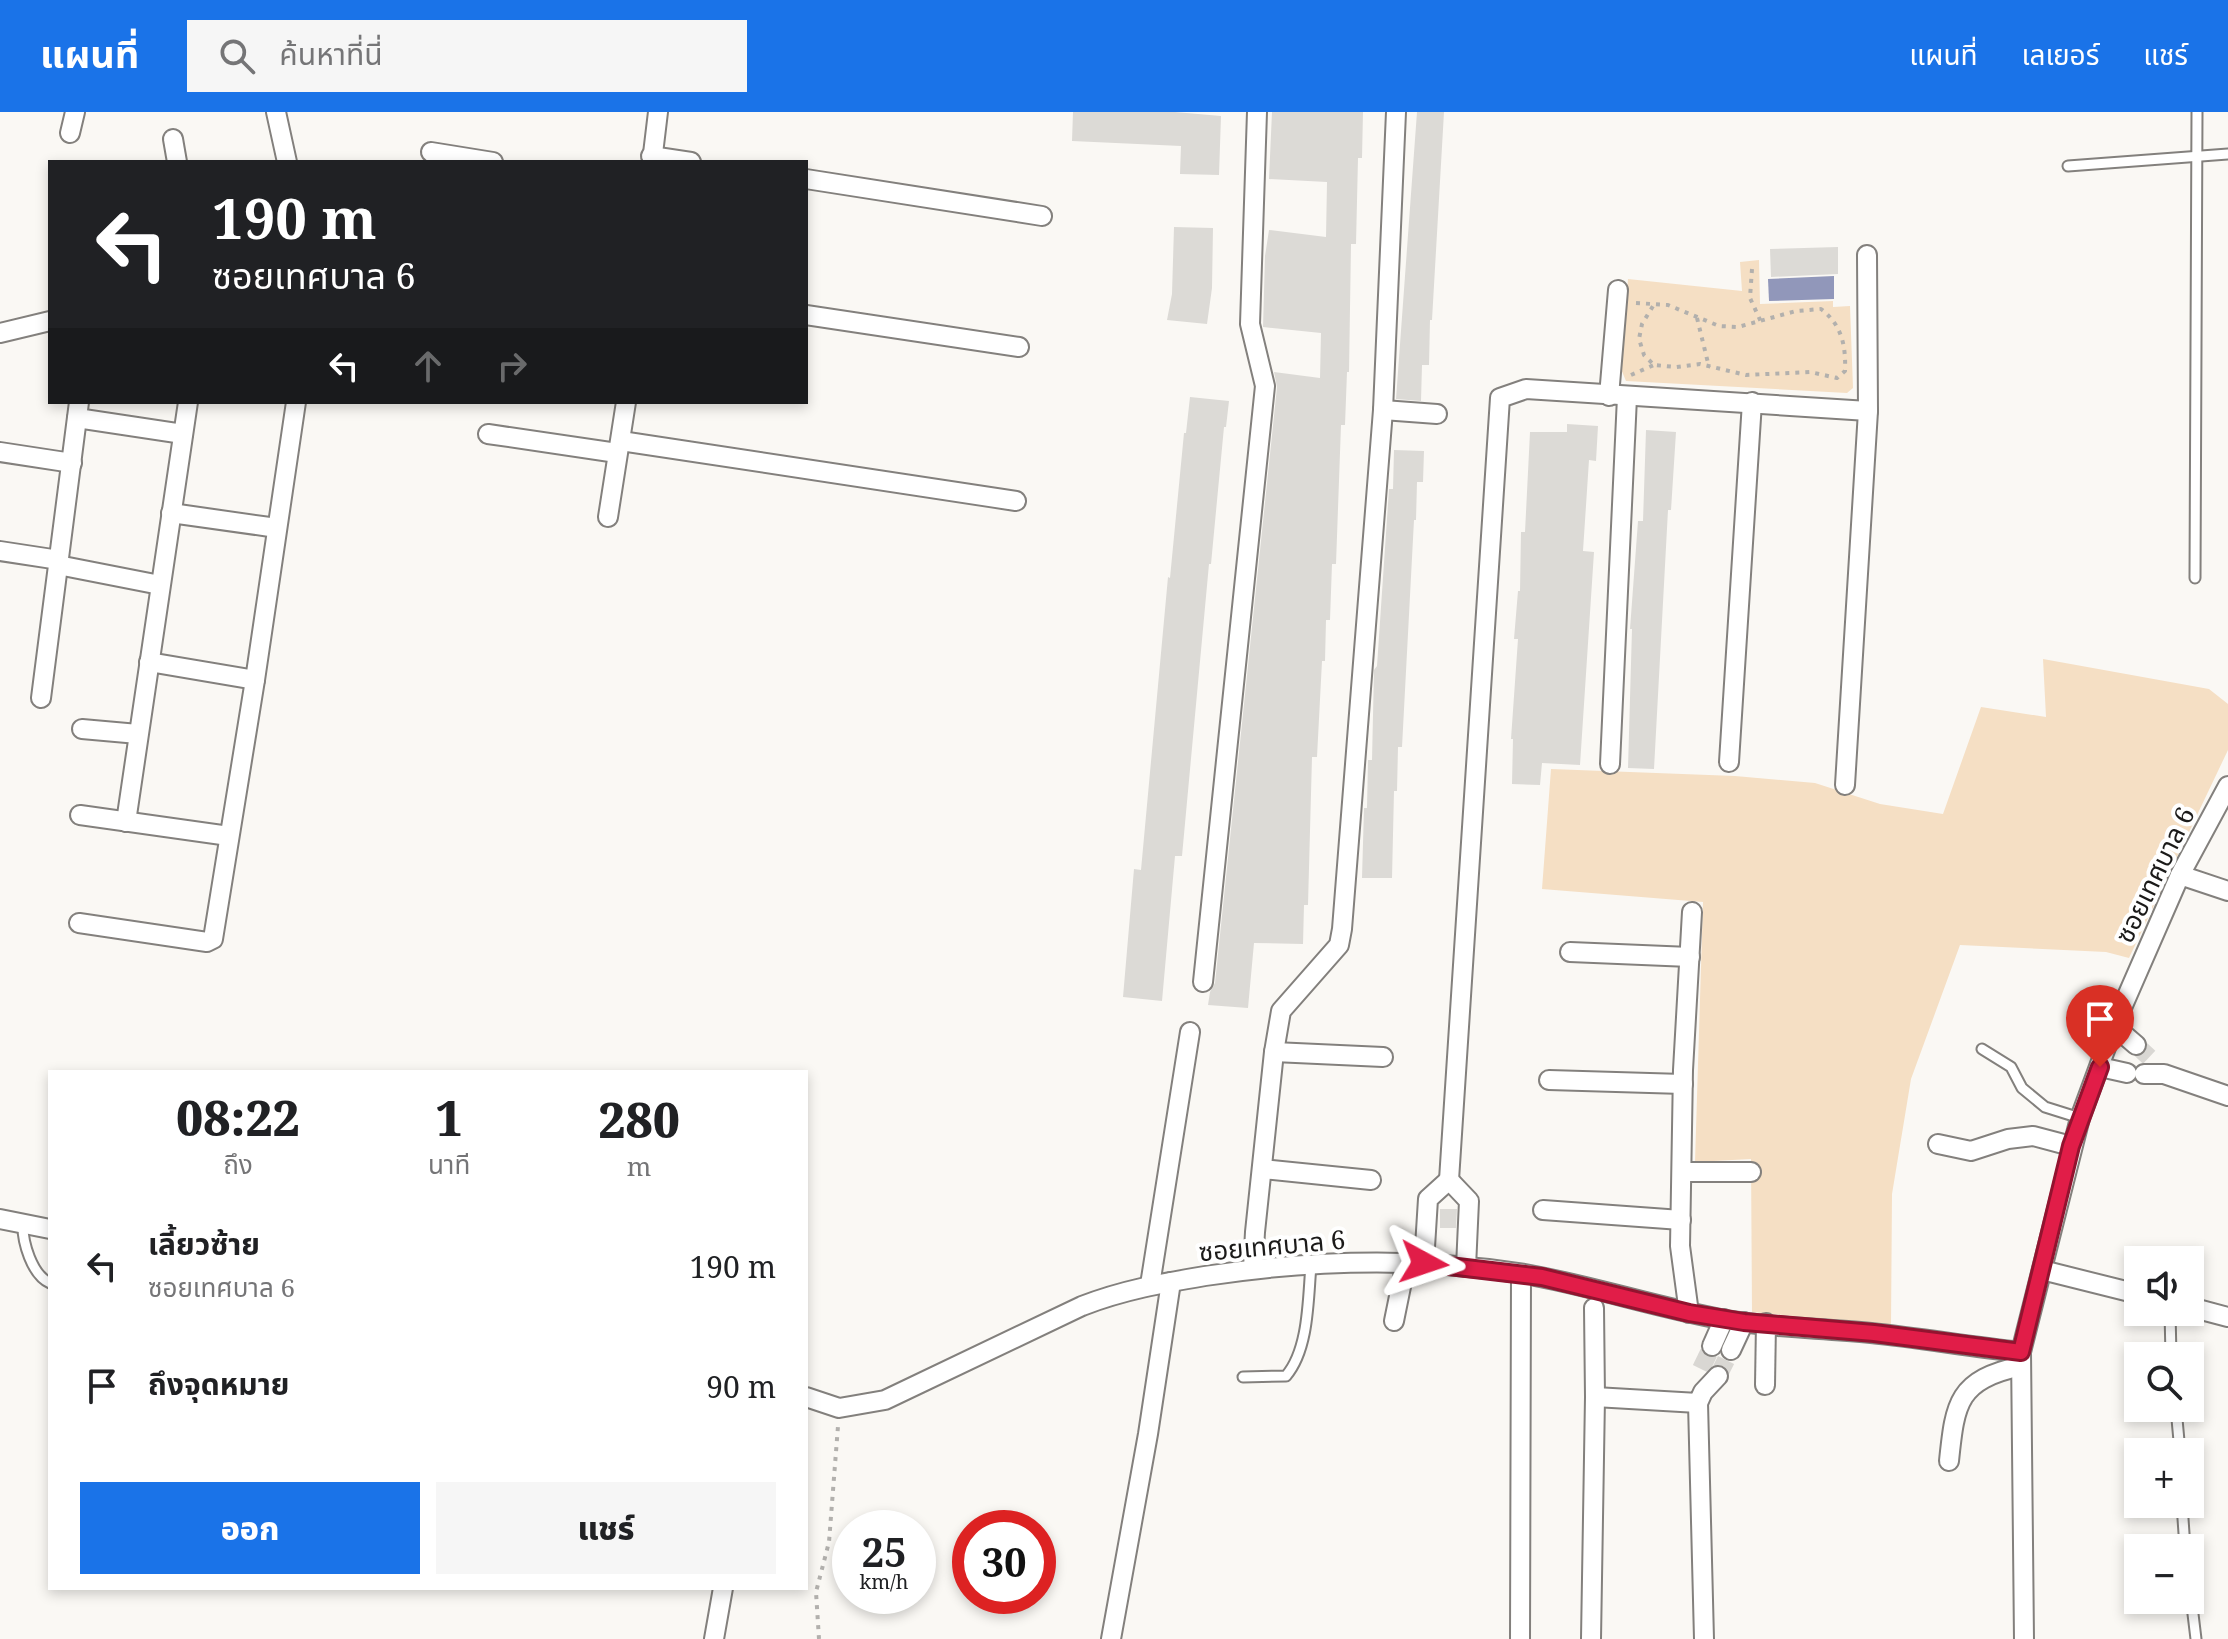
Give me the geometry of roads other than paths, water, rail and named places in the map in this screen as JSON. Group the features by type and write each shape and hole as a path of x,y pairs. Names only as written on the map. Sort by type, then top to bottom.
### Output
{"street":[{"path":"70,133 75,112"},
{"path":"276,112 287,160"},
{"path":"651,159 658,112"},
{"path":"1203,982 1265,386 1250,324 1257,112"},
{"path":"1253,1269 1274,1052 1281,1011 1339,945 1342,929 1383,410 1396,112"},
{"path":"173,139 177,160"},
{"path":"431,152 481,160"},
{"path":"808,179 1042,216"},
{"path":"1845,785 1868,411 1867,255"},
{"path":"1610,764 1618,295"},
{"path":"808,315 1019,347"},
{"path":"0,333 48,321"},
{"path":"1394,1321 1415,1263 1428,1199 1449,1180 1500,398 1526,389 1868,411"},
{"path":"1729,762 1752,402"},
{"path":"126,822 188,404"},
{"path":"79,923 207,942 213,939 296,404"},
{"path":"608,517 626,404"},
{"path":"41,698 78,410 183,434"},
{"path":"1383,410 1437,414"},
{"path":"488,434 619,447 1016,501"},
{"path":"0,452 72,463"},
{"path":"171,513 277,528"},
{"path":"0,551 160,585"},
{"path":"149,662 255,680"},
{"path":"82,729 138,734"},
{"name":"ซอยเทศบาล 6","path":"808,1398 839,1408 885,1400 1116,1292 1253,1269 1311,1265 1415,1263 1521,1274 1724,1319 1874,1333 2021,1359 2080,1118 2114,1026 2180,875 2228,786"},
{"path":"80,815 229,836"},
{"path":"2180,875 2228,891"},
{"path":"1689,1313 1680,1246 1683,1084 1692,912"},
{"path":"1570,952 1690,957"},
{"path":"2114,1026 2139,1063"},
{"path":"1150,1285 1190,1032"},
{"path":"1274,1052 1383,1057"},
{"path":"2100,1067 2139,1063 2228,1096"},
{"path":"1549,1080 1683,1084"},
{"path":"1938,1144 1971,1151 2008,1139 2033,1136 2071,1146"},
{"path":"1262,1169 1371,1180"},
{"path":"1682,1172 1751,1172"},
{"path":"1449,1180 1469,1201 1466,1267"},
{"path":"1543,1210 1681,1220"},
{"path":"0,1219 48,1229"},
{"path":"2042,1270 2124,1290"},
{"path":"1520,1639 1521,1274"},
{"path":"1111,1639 1148,1434 1171,1282"},
{"path":"1591,1639 1594,1308"},
{"path":"2204,1311 2228,1317"},
{"path":"1712,1346 1724,1319"},
{"path":"1731,1350 1744,1322"},
{"path":"1765,1385 1766,1323"},
{"path":"1949,1461 1953,1425 1962,1394 1979,1380 2021,1359 2024,1639"},
{"path":"1704,1639 1700,1397 1710,1372"},
{"path":"1595,1397 1700,1397"},
{"path":"714,1639 723,1590"}],"lane":[{"path":"2195,578 2197,112"},
{"path":"2068,166 2228,154"},
{"path":"1982,1049 2011,1067 2022,1088 2045,1107 2080,1118"},
{"path":"23,1223 23,1236 31,1259 41,1279 48,1282"},
{"path":"1243,1377 1286,1376 1294,1367 1308,1303 1311,1265"},
{"path":"2193,1614 2196,1639"}],"water":[{"path":"1834,276 1834,299 1769,301 1768,279"}],"tunnel":[{"path":"2136,1045 2150,1058"},
{"path":"1701,1369 1712,1346"},
{"path":"1718,1376 1731,1350"}]}
